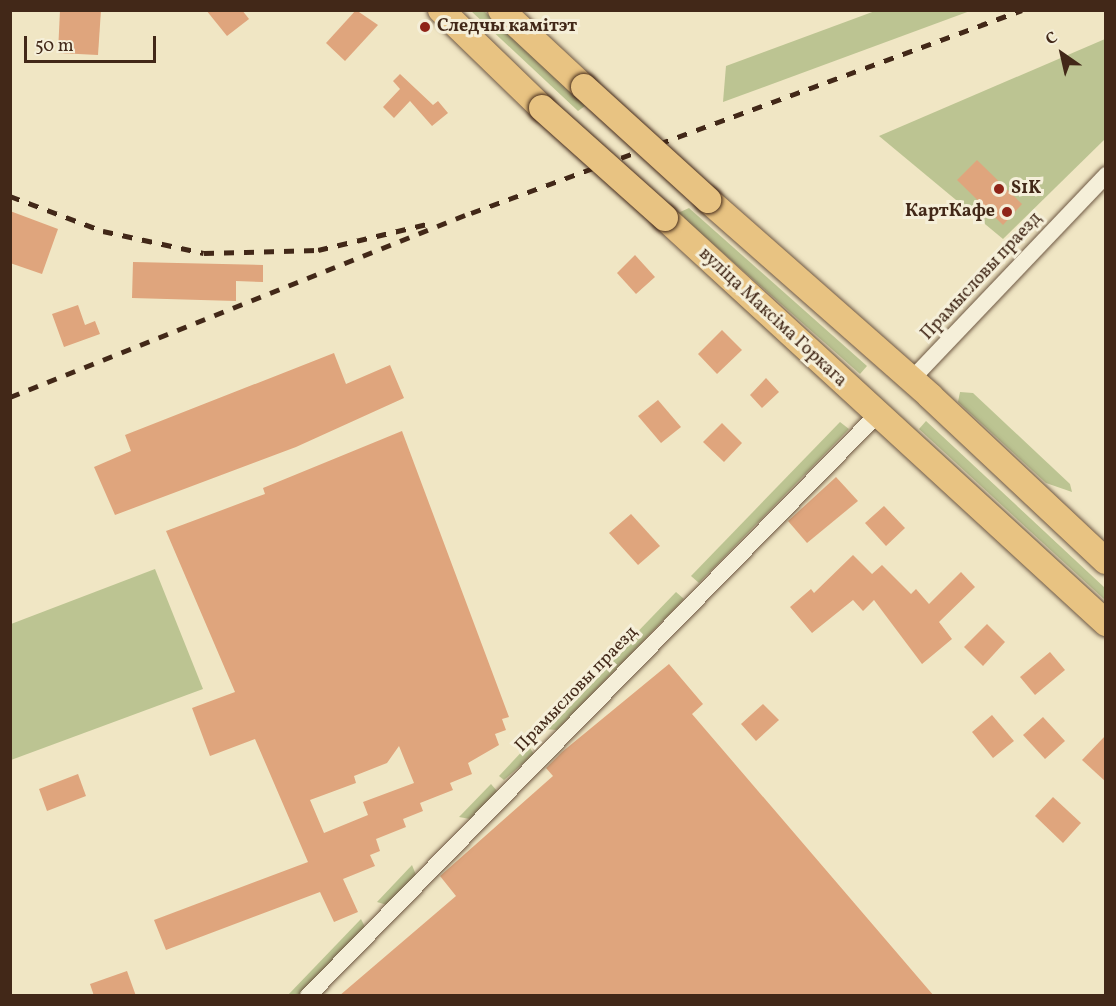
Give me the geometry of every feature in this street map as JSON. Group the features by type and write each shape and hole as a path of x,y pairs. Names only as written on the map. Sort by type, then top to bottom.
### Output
{"main road":[{"name":"вуліца Максіма Горкага","path":"441,10 542,108 1106,623"},
{"path":"501,10 708,200 912,379 1106,561"}],"street":[{"name":"Прамысловы праезд","path":"912,379 1106,175"},
{"name":"Прамысловы праезд","path":"308,996 877,415"}],"green space":[{"path":"471,11 484,11 585,106 578,111"},
{"path":"875,11 970,11 723,102 726,66"},
{"name":"S1K","path":"1105,39 1105,139 1003,239 879,136"},
{"path":"689,208 867,366 860,374 678,213"},
{"path":"960,392 973,393 1070,484 1072,492 1046,483 958,402"},
{"path":"926,421 1105,588 1105,600 919,429"},
{"path":"840,422 849,429 699,583 691,576"},
{"path":"155,569 203,689 11,760 11,624"},
{"path":"676,592 684,599 557,730 544,729"},
{"path":"528,745 534,754 504,780 499,776"},
{"path":"491,784 497,791 470,819 459,817"},
{"path":"412,865 416,875 387,905 377,902"},
{"path":"361,919 365,927 299,995 287,996"}],"building":[{"path":"60,10 101,10 98,55 58,53"},
{"path":"206,10 242,10 249,19 227,36"},
{"path":"356,10 378,25 345,61 326,43"},
{"path":"400,74 433,105 438,101 448,113 432,126 410,101 394,118 383,107 400,89 393,81"},
{"path":"977,160 1022,204 1003,225 957,180"},
{"path":"10,211 58,229 42,274 10,263"},
{"path":"635,255 655,277 636,294 617,273"},
{"path":"133,262 263,265 263,282 236,281 236,301 132,298"},
{"path":"78,305 85,325 95,321 100,334 64,347 52,314"},
{"path":"722,330 742,350 717,374 698,354"},
{"path":"334,353 346,384 390,365 404,398 296,447 115,515 94,467 131,451 125,435"},
{"path":"766,378 779,392 762,408 750,395"},
{"path":"658,400 681,427 661,443 638,416"},
{"path":"722,423 742,443 724,462 703,442"},
{"path":"402,431 509,717 502,719 506,730 495,734 499,745 468,763 472,774 450,783 453,790 420,803 423,811 403,819 406,827 376,839 380,851 370,855 375,866 343,879 358,912 334,922 320,892 166,950 154,920 308,862 255,739 210,756 192,708 235,692 166,531 265,494 263,488","holes":["399,746 414,783 363,802 368,815 324,833 310,800 356,783 354,776 387,763"]},
{"path":"836,477 858,501 807,543 788,521"},
{"path":"884,506 905,528 886,546 865,523"},
{"path":"631,514 660,546 638,565 609,533"},
{"path":"853,555 872,574 882,565 911,594 916,589 929,604 961,572 975,587 939,622 952,639 922,664 874,600 863,611 853,600 812,633 790,607 811,589 814,593"},
{"path":"987,624 1005,642 983,666 964,647"},
{"path":"1050,652 1065,670 1035,695 1020,677"},
{"path":"669,664 703,704 692,714 934,996 339,996 456,896 440,876 553,776 546,768 562,752"},
{"path":"763,704 779,720 756,741 741,724"},
{"path":"992,715 1014,741 993,758 972,732"},
{"path":"1043,717 1065,741 1045,759 1023,735"},
{"path":"1106,735 1106,782 1082,760"},
{"path":"78,774 86,796 47,811 39,789"},
{"path":"1053,797 1081,823 1063,843 1035,816"},
{"path":"127,971 136,996 94,996 90,984"}],"railway":[{"path":"10,397 471,213 1022,10"},
{"path":"10,196 103,231 204,253 318,250 427,224"}],"place":[{"name":"Следчы камітэт","path":"425,27"},
{"name":"S1K","path":"999,189"},
{"name":"КартКафе","path":"1007,212"}]}
